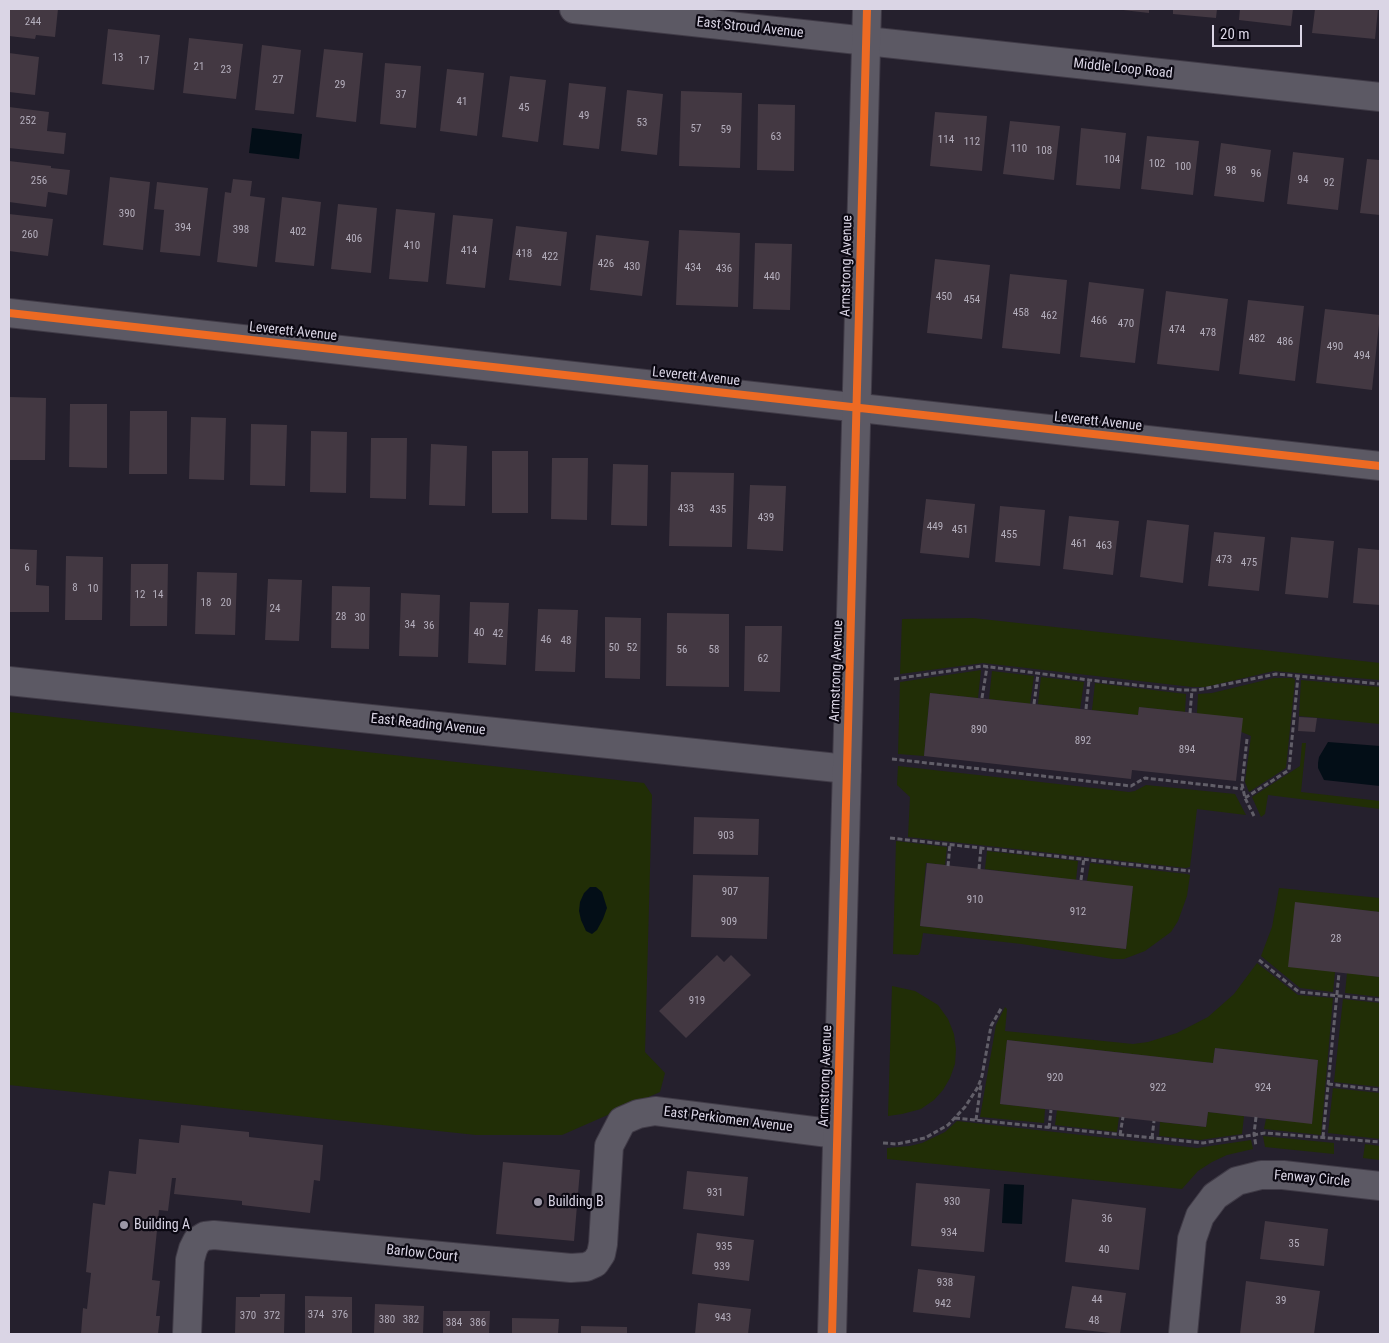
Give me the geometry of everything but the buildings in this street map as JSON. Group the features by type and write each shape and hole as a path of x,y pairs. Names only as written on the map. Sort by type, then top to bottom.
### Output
{"street":[{"name":"East Stroud Avenue","path":"574,9 866,41"},
{"name":"Armstrong Avenue","path":"832,1334 866,9"},
{"name":"Middle Loop Road","path":"866,41 1380,97"},
{"name":"Leverett Avenue","path":"9,313 1380,466"},
{"name":"East Reading Avenue","path":"9,681 847,769"},
{"name":"East Perkiomen Avenue","path":"622,1121 638,1114 655,1111 837,1134"},
{"name":"Barlow Court","path":"187,1334 190,1260 197,1241 205,1236 214,1235 562,1268 586,1268 595,1263 601,1254 609,1146 622,1121"},
{"name":"Fenway Circle","path":"1183,1334 1192,1239 1200,1216 1215,1196 1237,1182 1261,1175 1283,1175 1380,1186"}],"path":[{"path":"894,680 983,666 1089,680 1192,690 1216,687 1276,674 1380,684"},
{"path":"982,698 987,667"},
{"path":"1034,704 1038,674"},
{"path":"1245,798 1289,770 1298,676"},
{"path":"1086,709 1089,680"},
{"path":"1190,712 1192,690"},
{"path":"1247,739 1242,784 1245,798 1254,816"},
{"path":"892,759 1131,786 1146,778 1243,789"},
{"path":"890,838 1190,871"},
{"path":"948,866 950,844"},
{"path":"979,869 981,847"},
{"path":"1081,880 1084,858"},
{"path":"1259,960 1299,992 1380,1000"},
{"path":"1323,1137 1339,973"},
{"path":"976,1120 991,1026 1002,1007"},
{"path":"883,1143 897,1144 925,1138 937,1132 955,1118 965,1107 978,1087 982,1076"},
{"path":"1328,1084 1380,1090"},
{"path":"1049,1128 1052,1110"},
{"path":"1120,1135 1122,1117"},
{"path":"1256,1117 1254,1134 1257,1152"},
{"path":"955,1118 1203,1144 1265,1133 1380,1142"},
{"path":"1152,1138 1154,1121"}],"green space":[{"path":"973,618 1380,663 1380,680 1274,671 1205,687 1192,687 983,663 900,674 902,619"},
{"path":"981,670 978,698 930,693 924,756 898,754 900,682"},
{"path":"992,671 1034,676 1030,704 989,699"},
{"path":"1041,677 1084,682 1080,709 1038,704"},
{"path":"1274,678 1293,678 1295,680 1286,768 1249,792 1245,782 1251,736 1197,713 1198,694 1212,693"},
{"path":"1301,680 1380,687 1380,724 1299,716"},
{"path":"1095,683 1186,694 1185,712 1139,707 1138,715 1092,710"},
{"path":"9,712 644,783 652,795 645,1052 665,1073 660,1092 562,1135 476,1135 9,1085"},
{"path":"1302,743 1306,743 1301,792 1380,801 1380,809 1268,795 1265,814 1261,817 1252,797 1300,766"},
{"path":"898,766 1129,792 1146,785 1235,794 1246,815 1197,809 1190,867 1186,868 908,837 910,797 897,785"},
{"path":"896,841 947,847 945,865 926,863 920,926 1126,949 1133,887 1087,881 1090,863 1190,875 1187,896 1178,921 1171,932 1145,951 1124,959 1113,959 1022,944 923,933 918,955 893,954"},
{"path":"987,851 1078,861 1076,880 985,869"},
{"path":"1279,888 1380,898 1380,912 1295,903 1335,972 1333,992 1300,988 1261,956 1272,927"},
{"path":"1257,963 1298,995 1333,998 1321,1135 1264,1129 1266,1119 1312,1123 1318,1060 1215,1048 1213,1063 1007,1040 1000,1104 1045,1109 1044,1123 980,1117 996,1025 1005,1007 1007,1009 1005,1031 1133,1044 1148,1042 1177,1033 1208,1017 1234,994"},
{"path":"1347,973 1380,977 1380,997 1345,993"},
{"path":"892,986 915,991 938,1005 948,1019 954,1034 956,1049 955,1064 950,1078 934,1100 921,1109 888,1116"},
{"path":"1343,999 1380,1003 1380,1087 1334,1082"},
{"path":"1333,1088 1380,1093 1380,1139 1328,1133"},
{"path":"1057,1110 1119,1117 1117,1132 1055,1125"},
{"path":"1208,1112 1244,1116 1242,1134 1200,1140 1159,1136 1160,1122 1206,1127"},
{"path":"957,1121 1197,1148 1251,1140 1253,1149 1227,1155 1212,1162 1198,1171 1182,1189 887,1159 887,1148 922,1143 945,1132"},
{"path":"1263,1136 1334,1143 1334,1154 1265,1147"},
{"path":"1365,1144 1380,1146 1380,1160 1363,1158"}],"shaded area":[{"path":"252,128 302,134 299,159 249,153"},
{"path":"1328,742 1380,746 1380,786 1324,780 1318,768 1318,763 1319,757"},
{"path":"590,887 596,887 602,892 607,908 597,930 592,934 586,931 579,911 584,893"},
{"path":"1004,1184 1024,1185 1022,1224 1002,1223"}],"cycle path":[{"path":"832,1334 867,9"},
{"path":"9,313 1380,466"}],"place":[{"name":"Building B","path":"538,1202"},
{"name":"Building A","path":"124,1225"}]}
